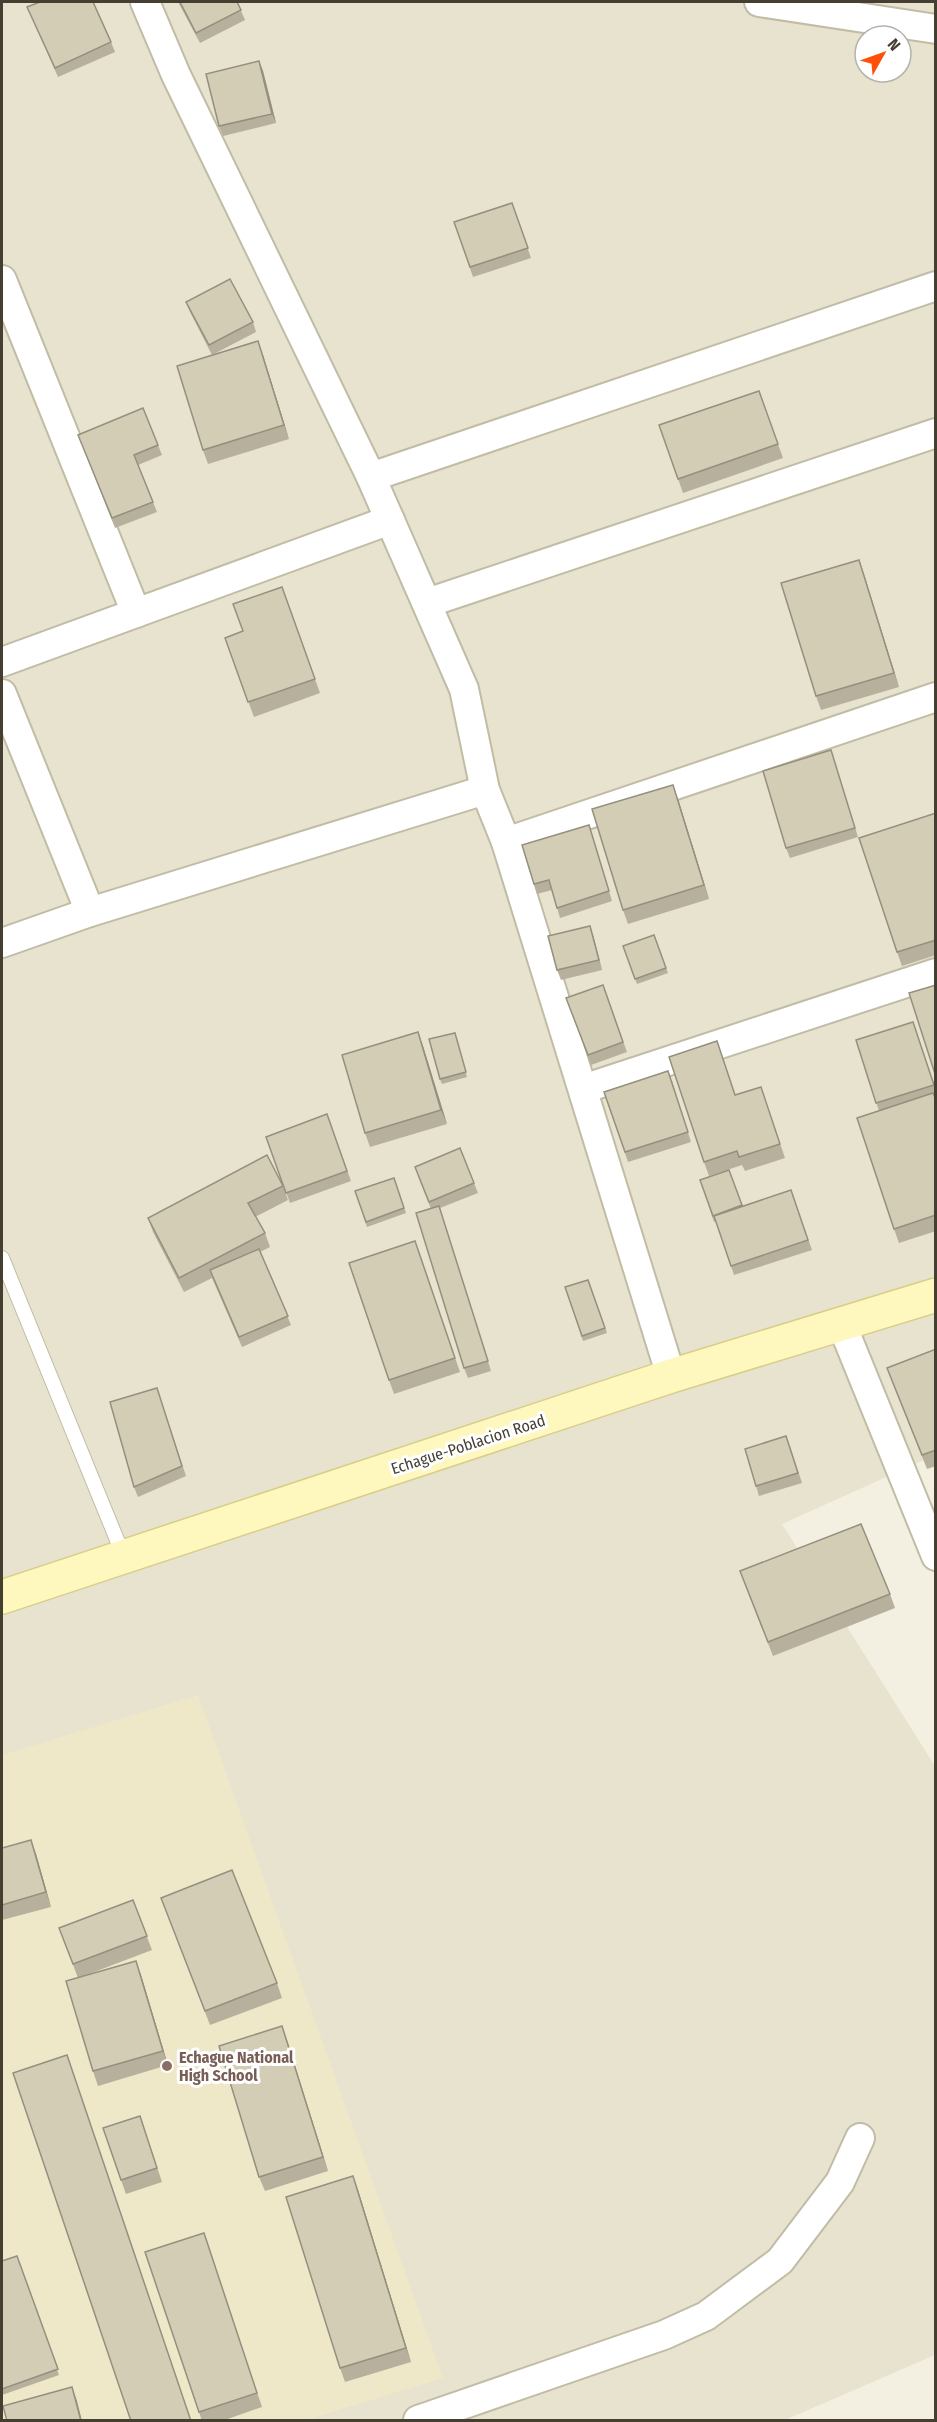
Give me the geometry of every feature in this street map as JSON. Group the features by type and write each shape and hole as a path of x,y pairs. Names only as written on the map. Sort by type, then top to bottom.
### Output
{"main road":[{"name":"Echague-Poblacion Road","path":"2,1597 671,1376 936,1295"}],"street":[{"path":"145,2 176,75 371,477 464,689 485,790 506,842 671,1376"},
{"path":"759,2 936,29"},
{"path":"2,280 136,613"},
{"path":"371,477 936,286"},
{"path":"426,603 936,434"},
{"path":"2,662 390,520"},
{"path":"2,694 90,912"},
{"path":"506,842 936,697"},
{"path":"2,944 90,912 485,790"},
{"path":"583,1089 936,973"},
{"path":"842,1325 936,1556"},
{"path":"418,2421 664,2335 706,2316 780,2261 840,2182 860,2138"}],"lane":[{"path":"2,1258 124,1557"}],"shaded area":[{"path":"2,2 935,2 935,1455 782,1524 935,1766 935,2355 785,2420 2,2420"},
{"name":"Echague National High School","path":"198,1695 443,2378 306,2420 2,2420 2,1755"}],"building":[{"path":"40,2 93,2 111,42 55,68 27,7"},
{"path":"180,2 237,2 241,10 196,33"},
{"path":"259,61 272,114 219,126 206,74"},
{"path":"512,203 528,248 470,267 454,222"},
{"path":"230,279 253,322 209,345 186,302"},
{"path":"258,341 284,425 203,450 177,366"},
{"path":"759,391 778,444 678,479 659,425"},
{"path":"143,408 158,445 134,455 153,502 112,518 78,435"},
{"path":"859,560 894,673 816,696 781,583"},
{"path":"282,587 315,679 248,702 225,638 243,631 233,604"},
{"path":"831,750 855,828 786,848 763,771"},
{"path":"673,785 704,885 623,910 592,809"},
{"path":"936,813 936,940 897,952 859,838"},
{"path":"589,825 609,891 557,908 549,880 534,884 522,845"},
{"path":"590,926 599,960 557,970 548,936"},
{"path":"654,935 666,968 635,979 623,946"},
{"path":"603,985 623,1042 588,1055 566,998"},
{"path":"936,985 936,1077 909,993"},
{"path":"913,1022 934,1085 876,1103 856,1040"},
{"path":"418,1032 441,1110 365,1133 342,1055"},
{"path":"455,1033 466,1072 440,1079 429,1039"},
{"path":"717,1041 735,1095 761,1087 780,1144 739,1157 737,1151 704,1162 669,1057"},
{"path":"668,1071 688,1132 625,1152 604,1092"},
{"path":"933,1093 936,1100 936,1215 894,1229 857,1118"},
{"path":"327,1114 347,1171 286,1193 266,1137"},
{"path":"460,1148 474,1183 429,1202 415,1167"},
{"path":"267,1155 283,1186 248,1203 265,1233 179,1278 148,1218"},
{"path":"729,1170 742,1205 713,1216 700,1180"},
{"path":"394,1178 404,1208 366,1222 355,1191"},
{"path":"791,1190 808,1240 731,1266 714,1216"},
{"path":"439,1206 488,1361 464,1368 416,1213"},
{"path":"415,1241 455,1358 389,1380 349,1263"},
{"path":"259,1249 288,1316 239,1337 210,1270"},
{"path":"588,1280 605,1328 582,1336 565,1287"},
{"path":"936,1349 936,1450 922,1455 887,1368"},
{"path":"157,1388 182,1466 134,1487 110,1402"},
{"path":"786,1436 798,1473 756,1486 745,1449"},
{"path":"861,1524 890,1594 768,1642 740,1571"},
{"path":"31,1840 46,1892 2,1905 2,1848"},
{"path":"232,1870 277,1983 205,2011 161,1898"},
{"path":"133,1900 147,1936 73,1964 59,1928"},
{"path":"136,1961 163,2051 93,2071 66,1981"},
{"path":"282,2026 323,2157 259,2177 219,2046"},
{"path":"67,2055 191,2421 131,2421 13,2073"},
{"path":"140,2116 157,2168 121,2180 103,2128"},
{"path":"353,2176 406,2348 340,2368 286,2197"},
{"path":"204,2233 257,2393 199,2412 145,2252"},
{"path":"17,2256 58,2369 2,2389 2,2261"},
{"path":"72,2387 81,2421 7,2421 3,2406"}],"place":[{"name":"Echague National High School","path":"167,2066"}]}
